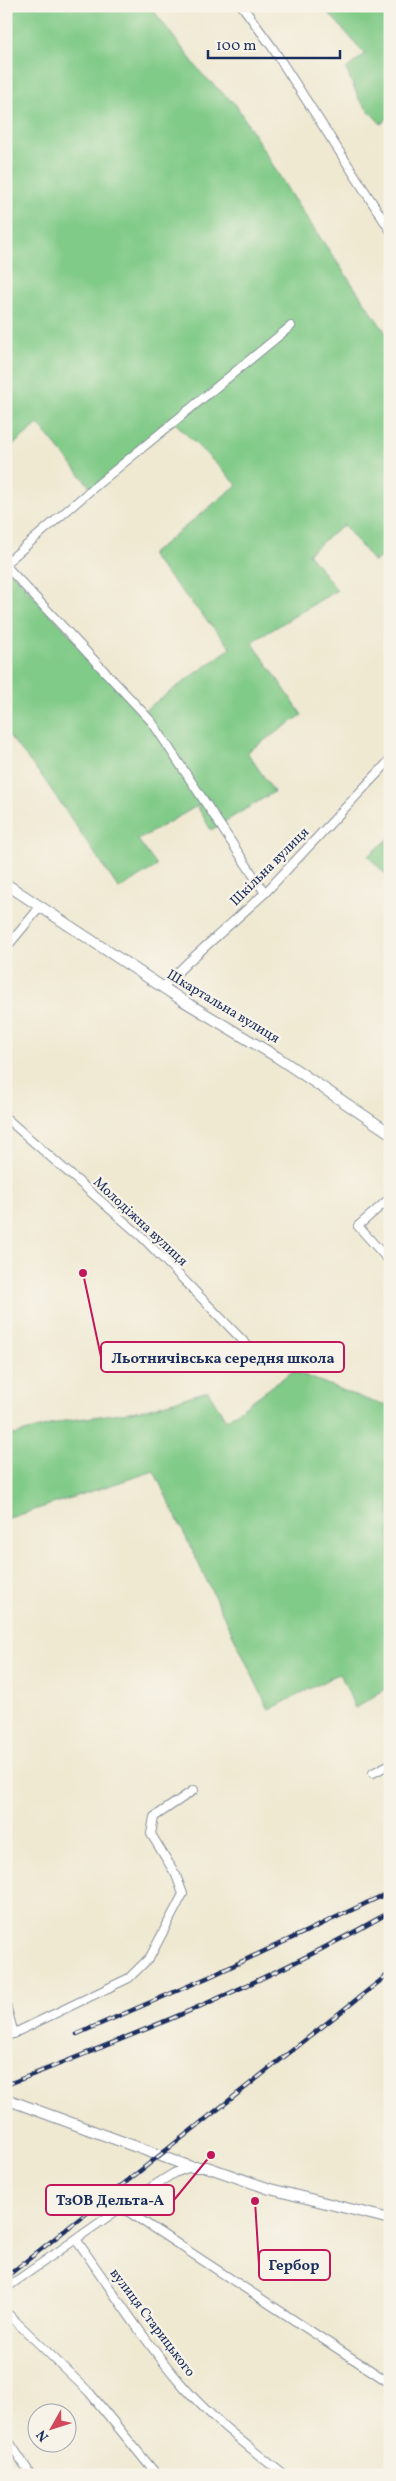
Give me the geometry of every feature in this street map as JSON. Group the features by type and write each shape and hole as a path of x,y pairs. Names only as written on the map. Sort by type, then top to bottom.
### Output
{"street":[{"path":"242,6 272,47 390,230"},
{"path":"265,893 152,722 6,564 92,489 291,326"},
{"name":"Шкільна вулиця","path":"163,988 187,963 265,893 390,760"},
{"name":"Шкартальна вулиця","path":"6,884 163,988 277,1057 390,1133"},
{"path":"6,948 40,907"},
{"name":"Молодіжна вулиця","path":"6,1118 142,1237 252,1350"},
{"path":"390,1198 358,1226 390,1262"},
{"path":"373,1773 390,1764"},
{"path":"6,2005 10,2036 128,1978 150,1957 183,1894 176,1875 151,1834 154,1817 194,1790"},
{"path":"6,2111 9,2100 191,2168"},
{"path":"6,2288 120,2207 174,2173 191,2168 207,2167 264,2187 390,2219"},
{"path":"120,2207 390,2383"},
{"name":"вулиця Старицького","path":"76,2239 148,2344 185,2388 232,2434 284,2475"},
{"path":"6,2312 89,2392 157,2475"},
{"path":"6,2437 31,2475"}],"green space":[{"path":"6,6 150,6 202,74 236,105 293,198 390,339 390,551 374,562 344,525 308,553 337,590 252,642 302,715 247,752 274,792 211,830 197,806 138,840 157,866 119,889 44,779 6,732 6,566 142,712 231,648 150,555 237,485 175,423 92,489 38,424 6,451"},
{"path":"334,6 390,6 390,116 381,124 360,101 346,69 365,54 327,11"},
{"path":"390,838 390,879 368,856"},
{"path":"293,1371 373,1402 390,1405 390,1686 355,1708 340,1673 269,1710 154,1471 6,1519 6,1429 14,1435 64,1421 143,1410 208,1391 226,1420"}],"railway":[{"path":"77,2034 209,1977 390,1892"},
{"path":"6,2085 201,2006 297,1961 390,1912"},
{"path":"6,2277 390,1973"}],"place":[{"name":"Льотничівська середня школа","path":"83,1273"},
{"name":"ТзОВ Дельта-А","path":"211,2155"},
{"name":"Гербор","path":"255,2201"}]}
